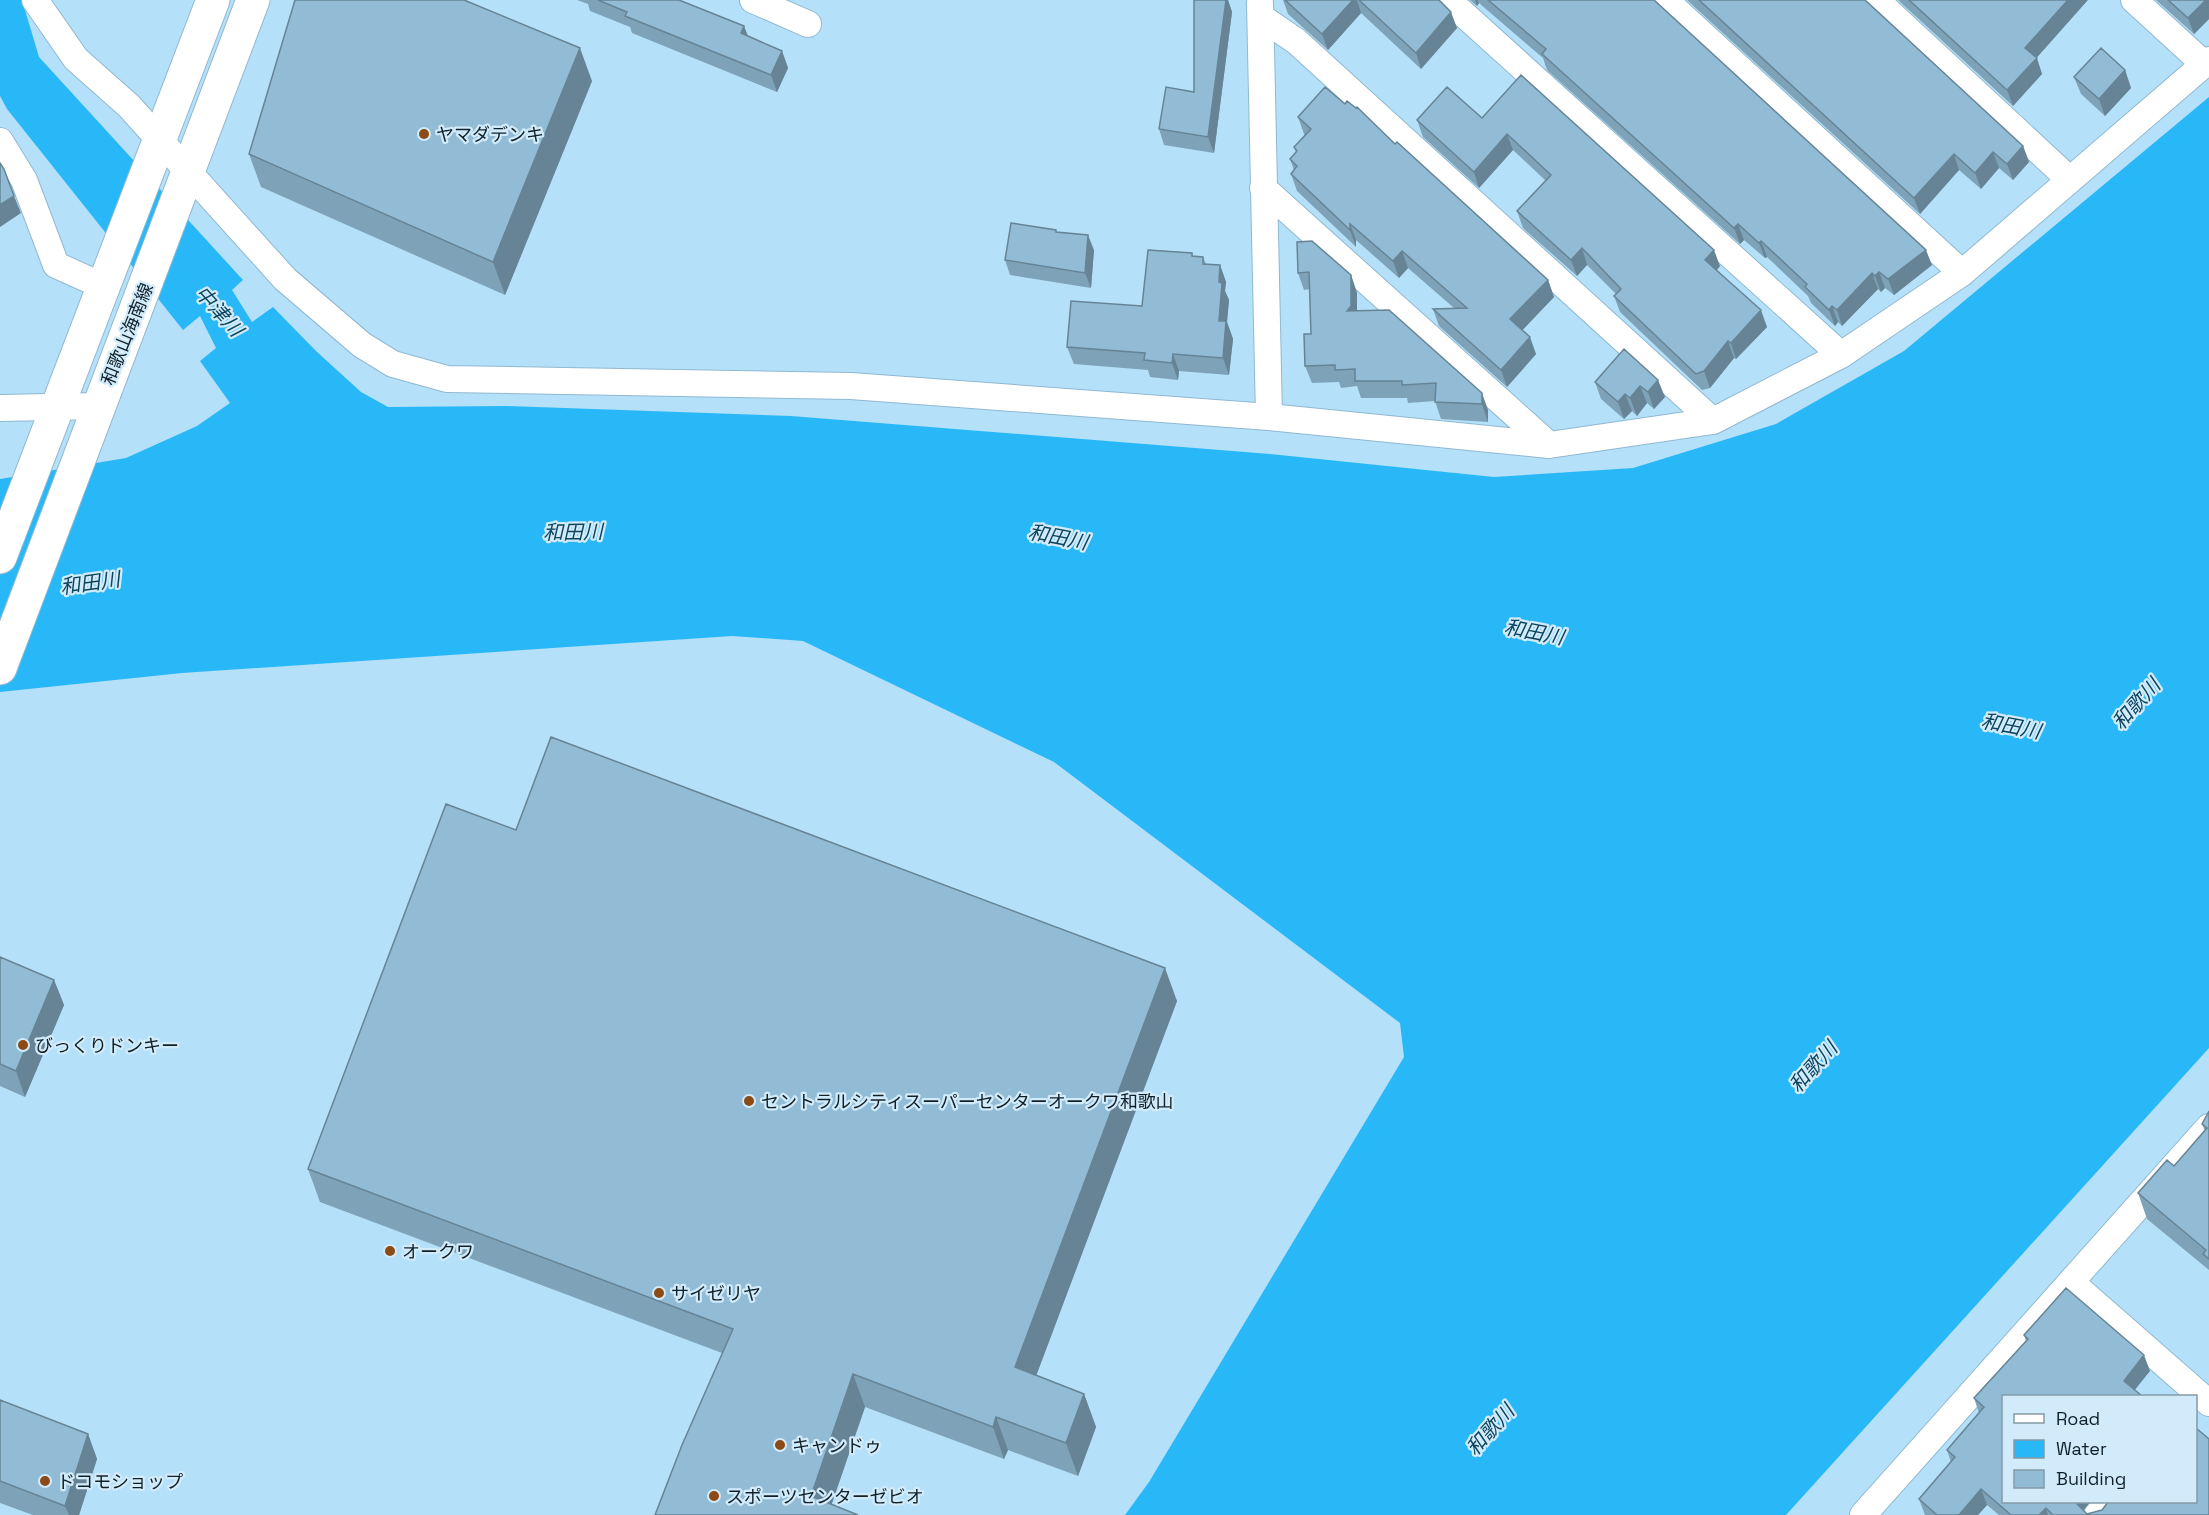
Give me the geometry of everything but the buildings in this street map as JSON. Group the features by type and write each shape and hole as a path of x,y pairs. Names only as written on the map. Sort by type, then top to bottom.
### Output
{"main road":[{"name":"和歌山海南線","path":"0,557 44,438 107,284 213,0"},
{"name":"和歌山海南線","path":"0,668 254,0"}],"street":[{"path":"35,0 76,59 129,106 156,154 285,279 363,345 393,364 447,379 851,386 1269,417 1549,445 1713,421 1841,355 1962,273 2207,62 2134,0"},
{"path":"753,0 808,24"},
{"path":"1448,0 1841,355"},
{"path":"1665,0 1962,273"},
{"path":"1876,0 2069,179"},
{"path":"1260,8 1269,417"},
{"path":"1260,8 1713,421"},
{"path":"0,141 24,180 56,265 107,284"},
{"path":"1263,189 1549,445"},
{"path":"0,408 99,406"},
{"path":"1863,1515 2209,1127"},
{"path":"2072,1283 2204,1397"},
{"path":"2097,1515 2108,1503"}],"water":[{"path":"0,0 22,0 39,57 243,280 232,290 252,322 273,307 361,392 388,407 506,406 791,416 1270,454 1494,477 1633,468 1776,424 1904,351 2209,97 2209,1048 1786,1515 1125,1515 1149,1482 1404,1057 1400,1023 1054,762 803,641 732,636 182,673 0,692 0,479 126,458 197,426 230,403 200,361 216,348 200,316 183,330 7,109 0,96"}],"place":[{"name":"ヤマダデンキ","path":"424,134"},
{"name":"びっくりドンキー","path":"23,1045"},
{"name":"セントラルシティスーパーセンターオークワ和歌山","path":"749,1101"},
{"name":"オークワ","path":"390,1251"},
{"name":"サイゼリヤ","path":"659,1293"},
{"name":"キャンドゥ","path":"780,1445"},
{"name":"ドコモショップ","path":"45,1481"},
{"name":"スポーツセンターゼビオ","path":"714,1496"}],"water label":[{"name":"中津川","path":"219,311"},
{"name":"和田川","path":"573,532"},
{"name":"和田川","path":"1058,537"},
{"name":"和田川","path":"90,583"},
{"name":"和田川","path":"1534,632"},
{"name":"和歌川","path":"2136,704"},
{"name":"和田川","path":"2011,726"},
{"name":"和歌川","path":"1813,1067"},
{"name":"和歌川","path":"1490,1430"}]}
